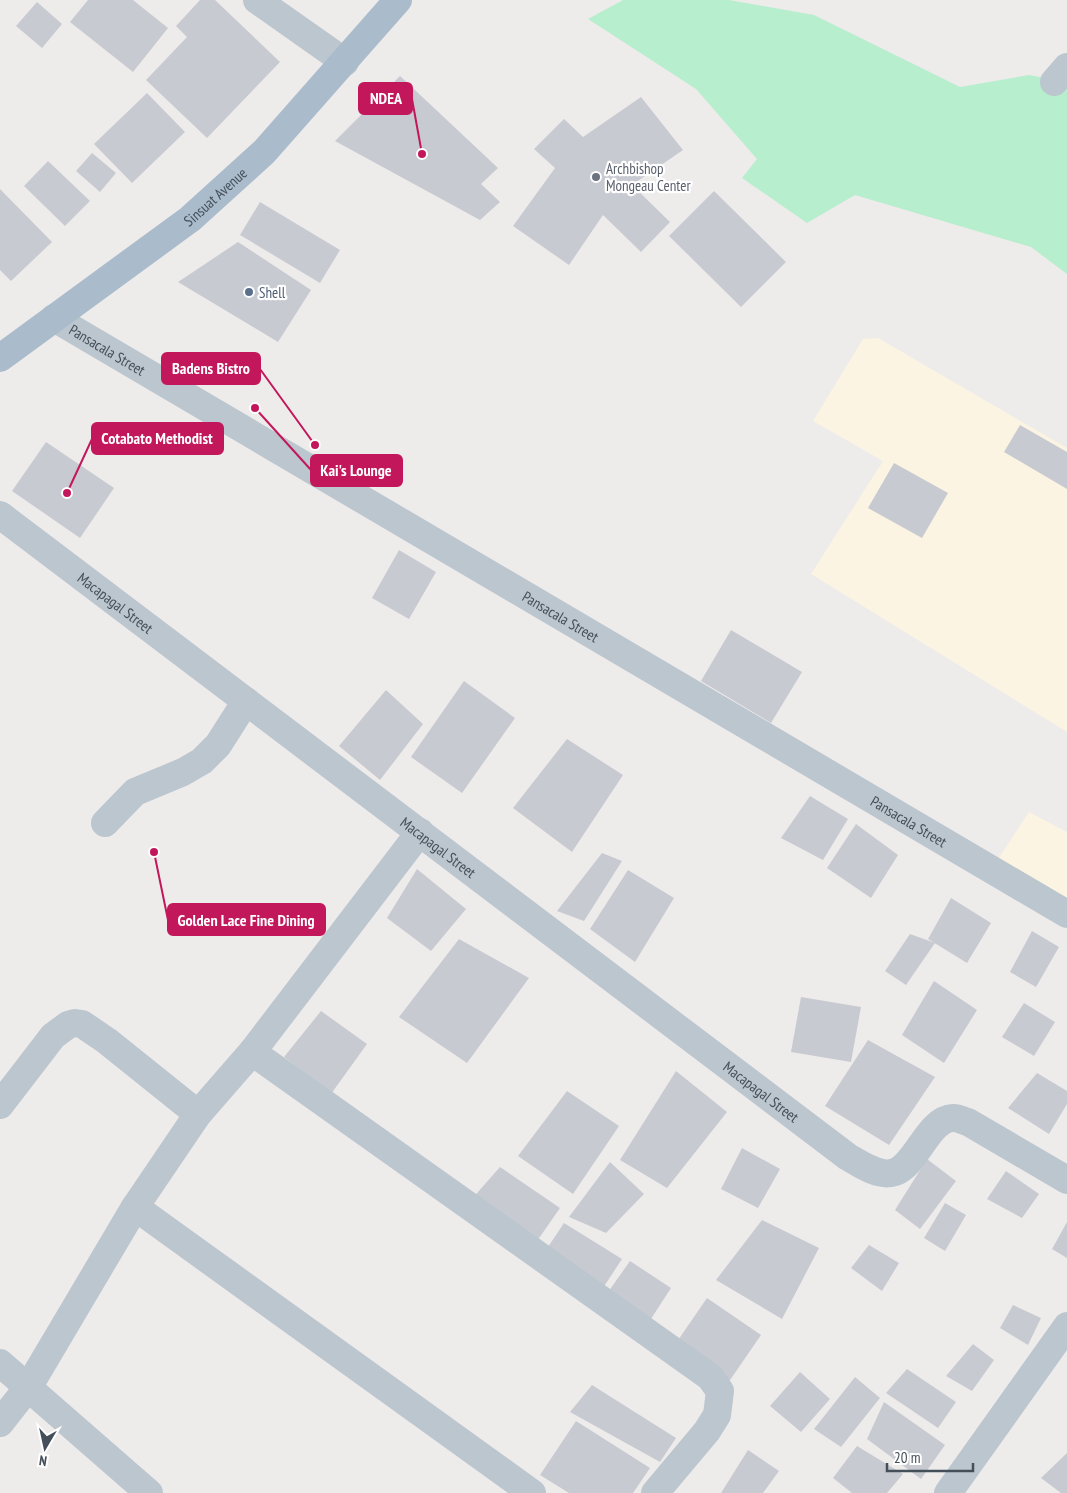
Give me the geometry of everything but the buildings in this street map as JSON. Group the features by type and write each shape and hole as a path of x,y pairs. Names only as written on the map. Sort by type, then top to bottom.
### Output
{"main road":[{"name":"Sinsuat Avenue","path":"0,358 190,219 264,152 398,0"}],"street":[{"path":"258,0 345,62"},
{"name":"Pansacala Street","path":"54,318 1067,914"},
{"name":"Macapagal Street","path":"0,515 848,1157 880,1172 894,1173 904,1166 940,1122 954,1118 968,1122 1067,1180"},
{"path":"105,823 135,792 184,772 202,761 218,745 246,701"},
{"path":"0,1423 28,1386 135,1207 198,1114 252,1052 420,832"},
{"path":"0,1105 53,1036 68,1025 75,1023 82,1024 107,1041 198,1114"},
{"path":"252,1052 710,1377 720,1391 717,1415 707,1431 656,1493"},
{"path":"135,1207 532,1493"},
{"path":"948,1493 1067,1326"},
{"path":"0,1363 149,1493"}],"shaded area":[{"path":"878,338 1067,448 1067,732 811,574 883,461 813,421 863,339"},
{"path":"1029,812 1067,832 1067,910 993,867"}],"green space":[{"path":"623,0 729,0 814,15 960,87 1029,75 1067,82 1067,274 1031,247 855,195 807,223 742,178 757,159 696,89 588,19"}],"place":[{"name":"NDEA","path":"422,154"},
{"name":"Archbishop Mongeau Center","path":"596,177"},
{"name":"Shell","path":"249,292"},
{"name":"Kai's Lounge","path":"255,408"},
{"name":"Badens Bistro","path":"315,445"},
{"name":"Cotabato Methodist","path":"67,493"},
{"name":"Golden Lace Fine Dining","path":"154,852"}]}
